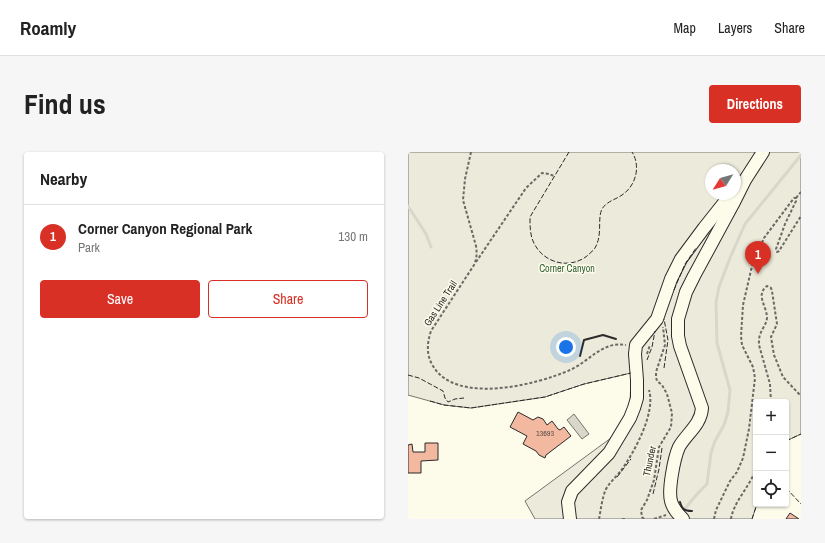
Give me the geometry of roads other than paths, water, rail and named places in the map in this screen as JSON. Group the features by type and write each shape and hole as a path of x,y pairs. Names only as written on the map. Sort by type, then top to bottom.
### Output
{"lane":[{"path":"683,519 673,507 670,494 674,462 679,448 697,424 702,413 702,408 680,346 678,318 683,300 694,276 734,204 745,180 763,152"},
{"path":"741,184 745,180"},
{"path":"570,519 568,502 572,491 609,454 630,418 634,408 637,398 635,348 657,319 671,279 681,259 726,200"}],"waterway":[{"path":"684,510 707,484 711,453 715,441 724,425 728,412 730,390 717,343 716,302 719,287 745,224 801,155"},
{"path":"408,206 426,234 431,247"}],"place":[{"name":"Corner Canyon Regional Park","path":"758,274"}],"park label":[{"name":"Corner Canyon","path":"567,268"}]}
